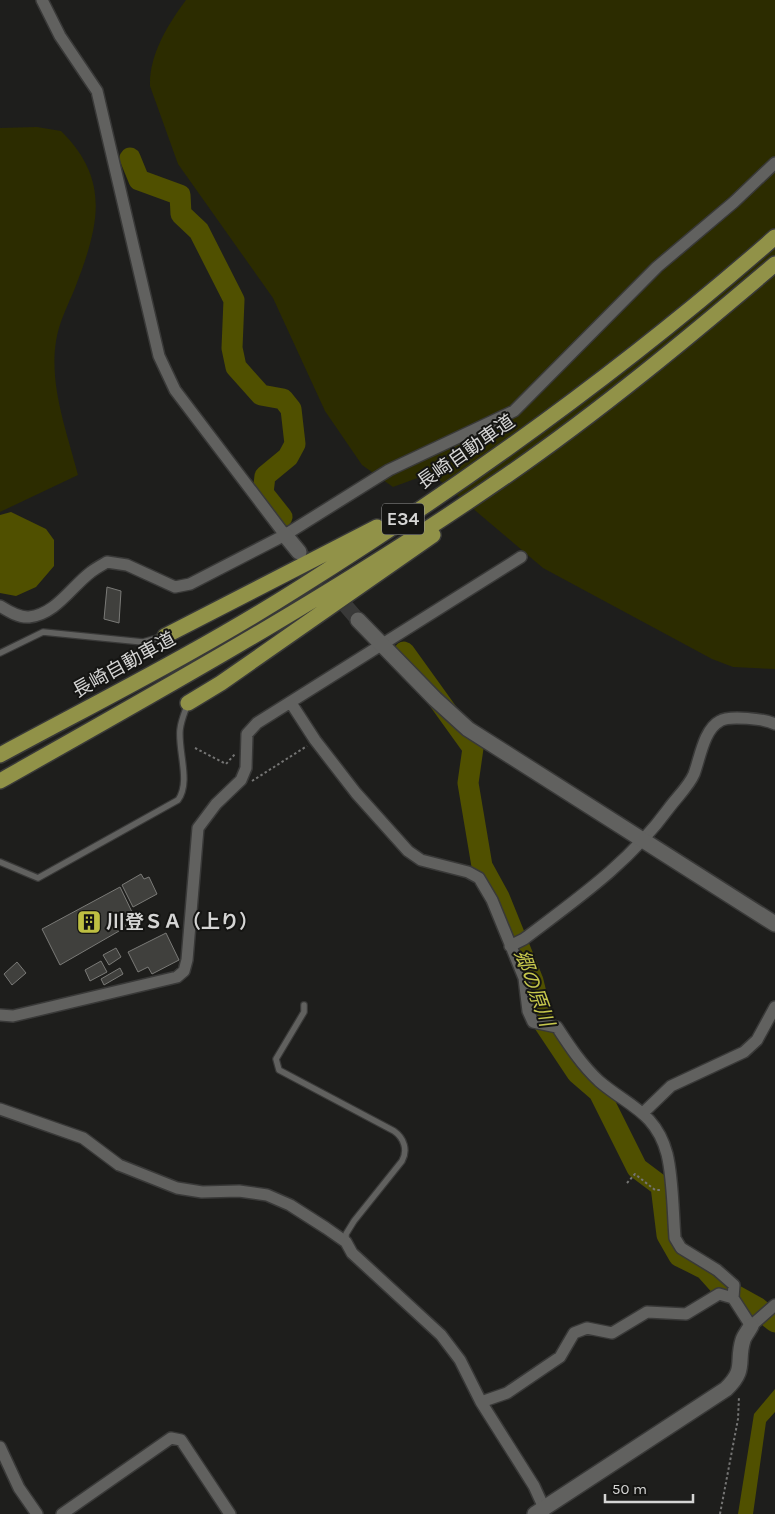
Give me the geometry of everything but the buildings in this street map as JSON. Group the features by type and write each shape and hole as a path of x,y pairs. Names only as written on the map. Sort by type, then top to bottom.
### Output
{"highway":[{"name":"長崎自動車道","path":"0,755 159,669 298,589 421,507 497,456 645,346 775,237"},
{"name":"長崎自動車道","path":"0,781 310,604 508,475 648,372 775,264"},
{"path":"188,703 221,683 414,550 508,475"},
{"path":"165,636 307,565 348,541 421,507"}],"street":[{"path":"42,0 60,36 97,91 159,356 167,375 299,552"},
{"path":"0,606 11,614 28,617 44,612 68,595 90,572 107,562 127,565 175,587 190,584 285,535 389,470 514,411 657,267 734,202 775,163"},
{"path":"0,1015 13,1016 176,977 184,971 188,960 198,828 216,804 242,780 246,768 247,734 257,723 522,557"},
{"path":"358,620 382,646 468,729 775,924"},
{"path":"291,703 315,740 356,793 408,851 421,860 468,872 479,878 492,900 524,978 528,1011 533,1022 538,1025 556,1027 580,1063 601,1082 644,1112 653,1124 667,1154 675,1238 681,1248 717,1270 734,1286 733,1298"},
{"path":"510,946 524,939 616,868 656,826 693,775 701,756 705,739 718,722 728,717 775,724"},
{"path":"644,1112 671,1086 744,1052 757,1040 775,1007"},
{"path":"0,1109 83,1138 119,1165 177,1188 202,1192 239,1192 267,1195 290,1205 346,1242 352,1253 441,1335 460,1360 482,1402 534,1486 539,1511 726,1389 736,1380 741,1364 742,1341 756,1322 773,1307"},
{"path":"482,1402 507,1393 560,1357 574,1333 587,1328 612,1333 647,1312 686,1314 719,1294 733,1298 756,1322"},
{"path":"62,1514 172,1438 181,1440 230,1514"},
{"path":"0,1447 19,1488 37,1514"}],"lane":[{"path":"0,653 43,632 143,642 165,636"},
{"path":"0,862 38,878 178,800 183,793 184,784 180,730 188,703"},
{"path":"304,1005 304,1012 276,1059 279,1070 394,1131 400,1135 406,1154 354,1221 346,1234 346,1242"}],"path":[{"path":"242,780 254,781 315,740"},
{"path":"195,748 226,764 246,743"},
{"path":"627,1183 635,1174 655,1190"},
{"path":"720,1514 738,1419 739,1391 736,1380"}],"shaded area":[{"path":"186,0 775,0 775,669 733,667 712,659 543,568 431,473 393,487 362,465 325,411 273,298 178,164 150,86 156,51 166,30"},
{"path":"37,127 61,131 77,150 88,168 94,187 96,206 90,245 59,327 54,358 60,409 78,475 0,512 0,128"},
{"path":"11,512 46,529 54,540 54,566 36,587 16,596 0,593 0,515"},
{"path":"775,1389 775,1412 766,1422 753,1514 738,1514 754,1414"}],"waterway":[{"name":"郷の原川","path":"130,158 139,180 180,195 181,214 199,231 234,300 232,348 236,367 261,395 283,399 291,409 295,444 288,457 265,476 263,493 282,517"},
{"name":"郷の原川","path":"404,652 473,748 468,783 482,866 499,897 533,981 543,1022 577,1073 599,1092 637,1168 661,1186 667,1235 679,1256 705,1269 722,1288 758,1308 775,1322"}],"tunnel":[{"path":"300,553 358,620"}],"place":[{"name":"川登ＳＡ（上り）","path":"89,922"}]}
